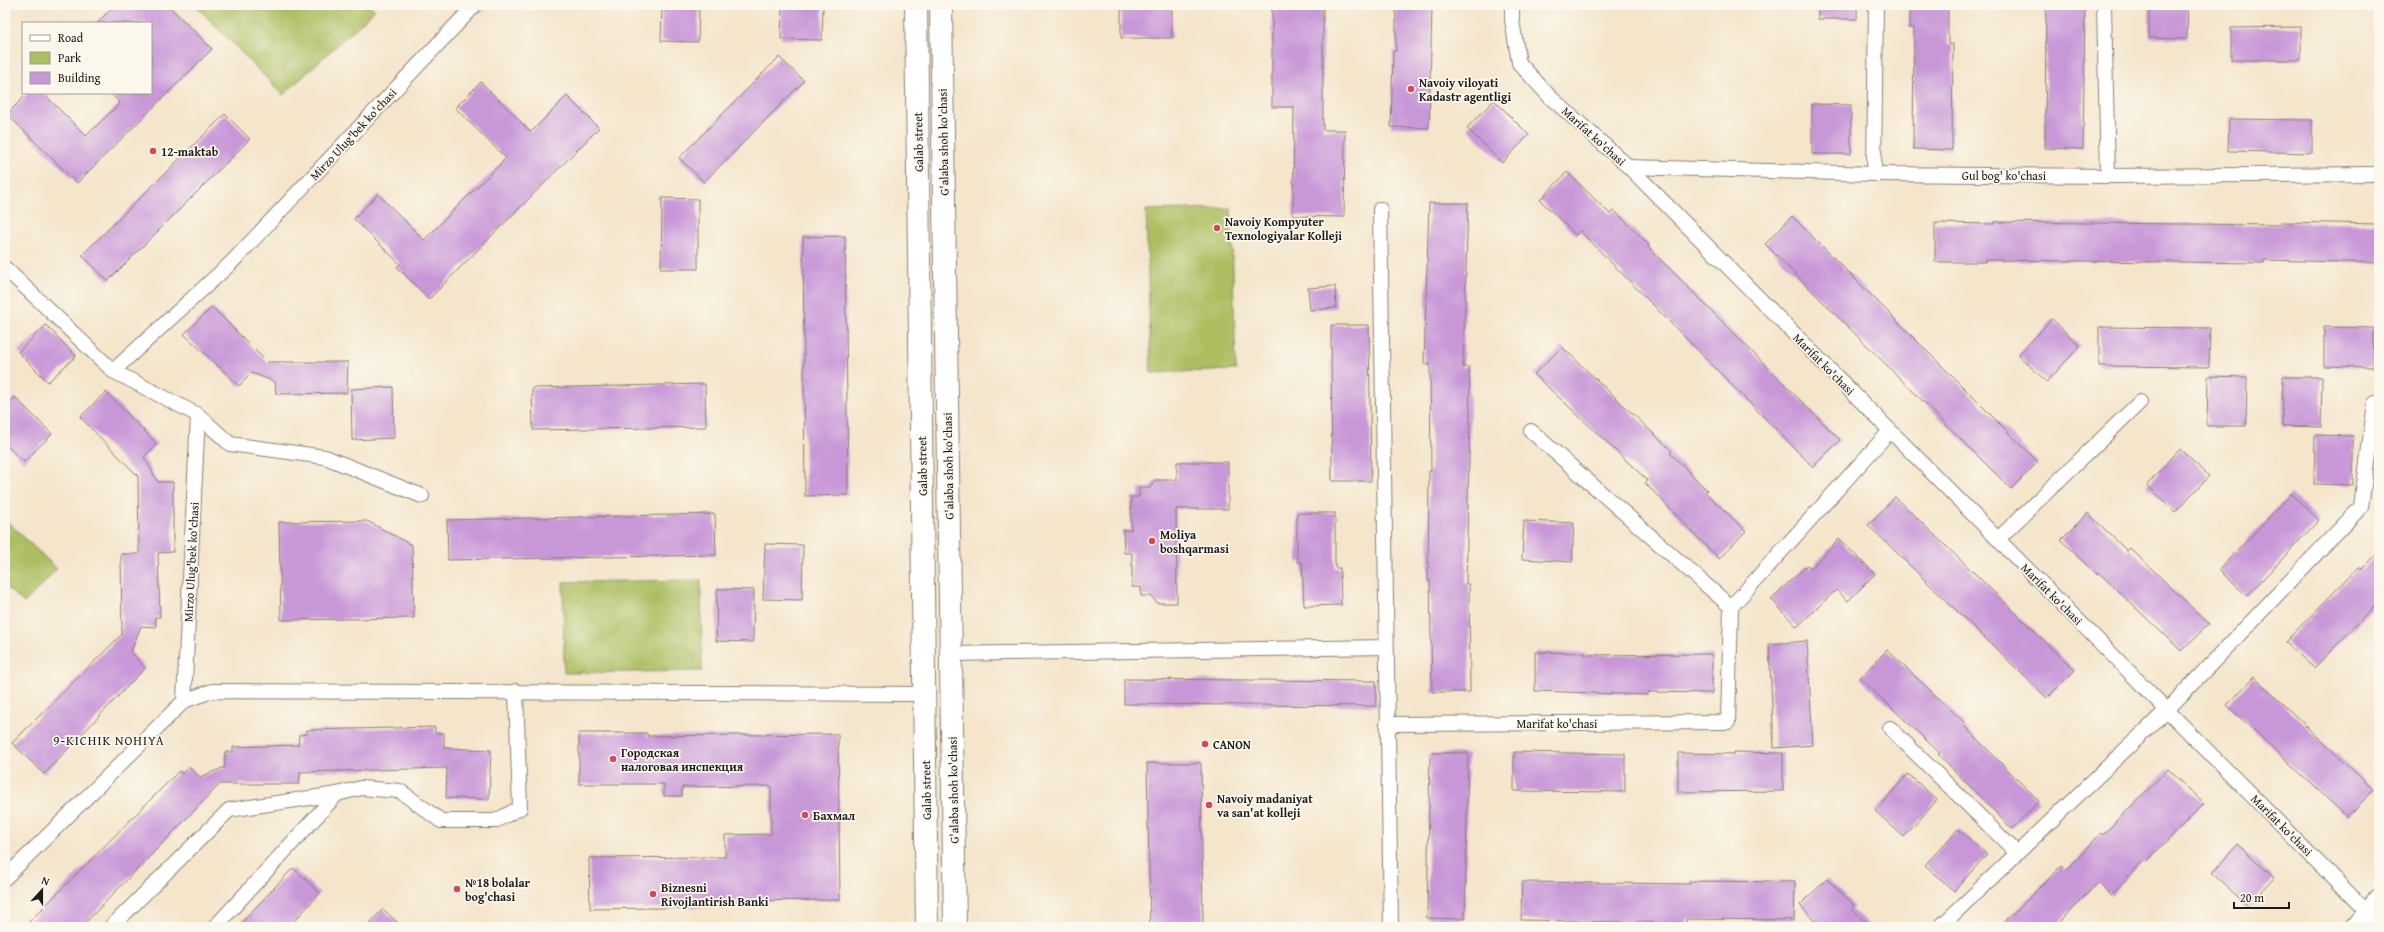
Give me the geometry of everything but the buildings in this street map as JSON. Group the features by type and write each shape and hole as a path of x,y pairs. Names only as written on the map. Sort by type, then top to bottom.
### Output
{"main road":[{"name":"Galab street","path":"916,5 927,927"},
{"name":"G'alaba shoh ko'chasi","path":"941,5 955,927"}],"street":[{"name":"Mirzo Ulug'bek ko'chasi","path":"113,371 231,263 475,5"},
{"name":"Marifat ko'chasi","path":"1512,5 1512,20 1519,63 1550,97 1628,167 2373,919"},
{"path":"1874,174 1876,5"},
{"path":"2104,5 2108,176"},
{"name":"Gul bog' ko'chasi","path":"1628,167 1874,174 2108,176 2379,174"},
{"path":"1380,209 1391,927"},
{"path":"5,268 113,371 198,415 230,444 325,457 422,496"},
{"path":"1998,539 2140,402"},
{"path":"1940,927 2167,710 2361,507 2375,403"},
{"name":"Mirzo Ulug'bek ko'chasi","path":"184,701 198,415"},
{"path":"1531,431 1731,607 1890,431"},
{"name":"Marifat ko'chasi","path":"1387,724 1728,722 1731,607"},
{"path":"951,654 1386,647"},
{"path":"5,878 184,701 212,691 432,693 516,691 925,694"},
{"path":"111,927 229,810 337,794 361,788 400,791 441,821 495,822 520,808 516,691"},
{"path":"1890,728 2017,853"},
{"path":"215,927 337,794"}],"green space":[{"path":"195,5 370,5 375,10 283,95"},
{"path":"1231,208 1236,370 1151,373 1146,210"},
{"path":"5,519 57,569 24,603 5,586"},
{"path":"701,580 702,671 564,673 563,582"}],"place":[{"name":"Navoiy viloyati Kadastr agentligi","path":"1411,89"},
{"name":"12-maktab","path":"153,151"},
{"name":"Navoiy Kompyuter Texnologiyalar Kolleji","path":"1217,228"},
{"name":"Moliya boshqarmasi","path":"1152,541"},
{"name":"CANON","path":"1205,744"},
{"name":"Городская налоговая инспекция","path":"613,759"},
{"name":"Navoiy madaniyat va san'at kolleji","path":"1209,805"},
{"name":"Бахмал","path":"805,815"},
{"name":"№18 bolalar bog'chasi","path":"457,889"},
{"name":"Biznesni Rivojlantirish Banki","path":"653,894"}],"district":[{"name":"9-KICHIK NOHIYA","path":"109,740"}]}
